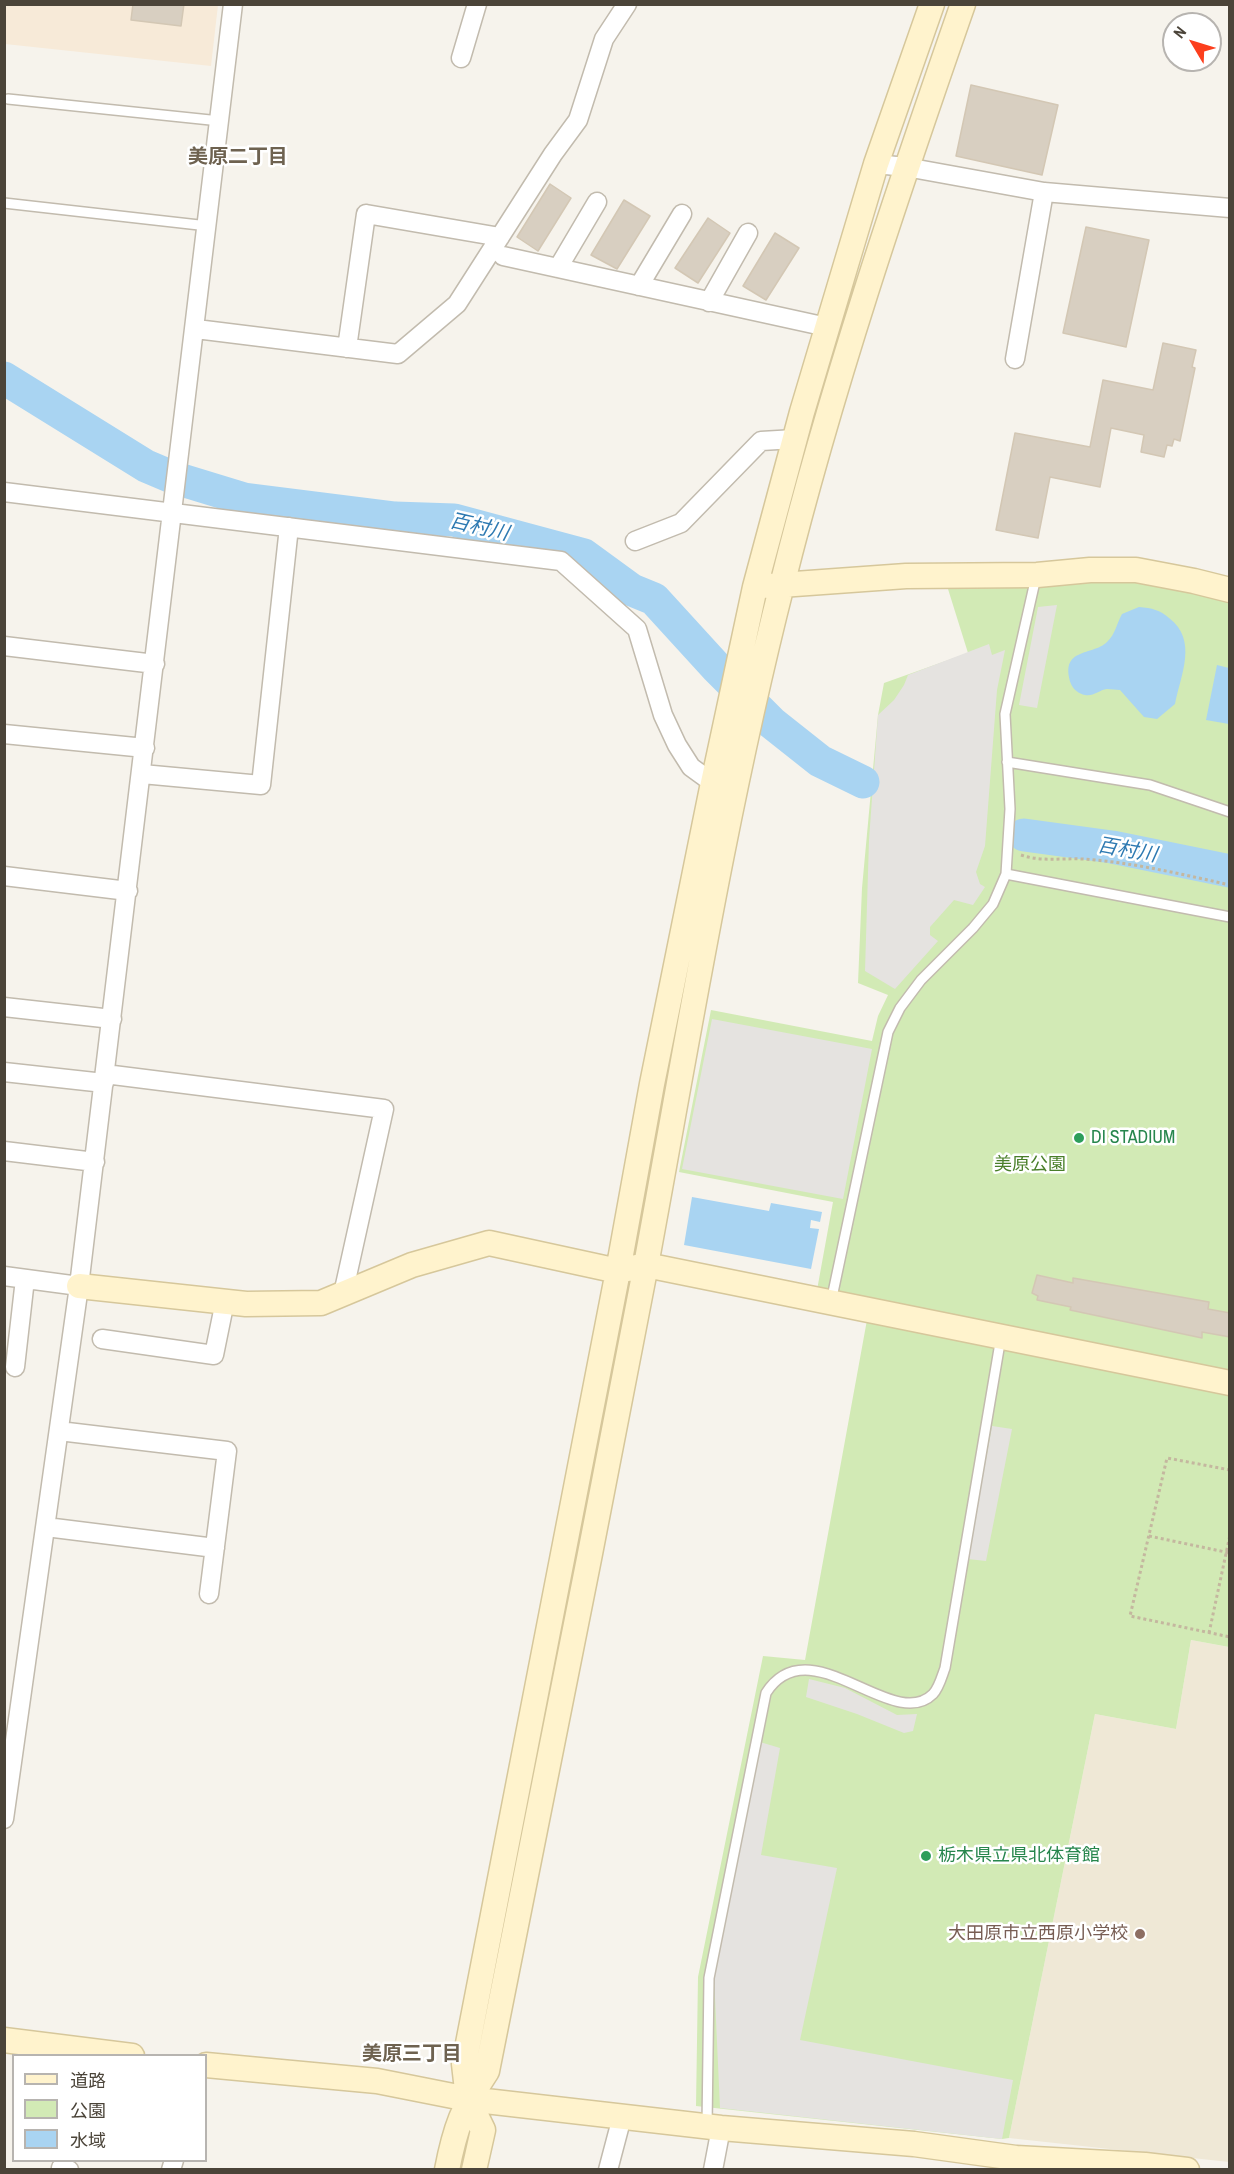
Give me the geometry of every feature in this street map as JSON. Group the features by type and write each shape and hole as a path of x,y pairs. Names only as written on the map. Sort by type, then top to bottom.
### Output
{"street":[{"path":"4,1819 80,1286 233,4"},
{"path":"461,58 477,4"},
{"path":"196,329 398,354 457,304 553,154 578,120 604,39 627,4"},
{"path":"474,2169 483,2130 468,2099 464,2064 712,783 755,587 795,439 876,164 932,4"},
{"path":"447,2169 453,2135 468,2099 487,2071 646,1265 679,1080 749,728 782,585 826,420 906,166 963,4"},
{"path":"876,164 906,166 1044,192 1230,208"},
{"path":"1015,359 1044,192"},
{"path":"558,268 597,202"},
{"path":"347,348 366,214 500,237"},
{"path":"639,286 682,214"},
{"path":"709,302 748,232"},
{"path":"503,256 827,327"},
{"path":"635,541 681,523 761,441 795,439"},
{"path":"4,492 174,504 289,527 561,561 637,629 663,715 677,745 691,767 712,783"},
{"path":"142,774 261,785 289,527"},
{"path":"755,587 906,576 1037,575 1090,570 1136,570 1230,590"},
{"path":"4,646 155,664"},
{"path":"4,734 145,748"},
{"path":"4,876 128,891"},
{"path":"4,1007 112,1019"},
{"path":"4,1071 105,1078 384,1108 343,1294"},
{"path":"4,1151 95,1162"},
{"path":"4,1276 246,1304 321,1303 412,1265 489,1243 618,1271 646,1265 1230,1383"},
{"path":"15,1367 25,1279"},
{"path":"102,1339 214,1355 225,1302"},
{"path":"59,1431 227,1451 209,1594"},
{"path":"46,1527 215,1548"},
{"path":"4,2040 123,2054"},
{"path":"207,2065 377,2081 468,2099 714,2127 914,2144 1016,2158 1187,2169"},
{"path":"608,2169 622,2117"},
{"path":"713,2169 714,2127"}],"lane":[{"path":"8,99 220,122"},
{"path":"4,203 208,226"},
{"path":"831,1304 888,1032 900,1008 921,980 974,928 993,904 1006,874 1010,809 1005,714 1037,575"},
{"path":"1007,762 1150,785 1230,812"},
{"path":"1006,874 1230,916"},
{"path":"714,2127 709,1978 766,1693 774,1681 785,1672 810,1670 832,1675 903,1704 920,1701 934,1693 945,1668 1001,1336"}],"path":[{"path":"1008,851 1048,861 1081,859 1135,866 1230,885"},
{"path":"1230,1470 1167,1458 1131,1616 1230,1637"},
{"path":"1209,1633 1230,1535"},
{"path":"1149,1536 1227,1553"}],"shaded area":[{"path":"5,5 218,5 211,66 5,44"},
{"path":"1057,605 1037,708 1019,705 1038,607"},
{"path":"989,644 992,655 1005,650 997,690 985,846 976,872 980,884 985,887 973,905 954,900 930,927 930,935 938,941 895,989 865,971 869,840 878,715 894,700 908,675"},
{"path":"712,1019 872,1049 843,1199 682,1169"},
{"path":"992,1426 1012,1429 986,1561 968,1559"},
{"name":"大田原市立西原小学校","path":"1191,1640 1229,1647 1229,2162 1009,2138 1095,1714 1176,1729"},
{"path":"809,1679 845,1688 897,1715 917,1714 913,1731 904,1733 806,1697"},
{"path":"760,1742 780,1748 761,1855 837,1868 800,2040 1013,2080 1002,2139 720,2108 714,1976"}],"green space":[{"name":"美原公園","path":"1079,579 1134,579 1229,600 1229,1647 1191,1640 1176,1729 1095,1714 1009,2138 696,2106 698,1977 763,1656 805,1660 871,1298 817,1290 833,1202 679,1172 711,1010 872,1041 878,1016 888,995 858,983 862,888 878,715 884,683 968,653 948,589"}],"water":[{"path":"1139,607 1156,610 1169,618 1183,636 1185,647 1185,658 1175,704 1157,719 1144,717 1120,690 1107,689 1088,695 1081,694 1072,686 1069,672 1073,658 1107,642 1122,614"},
{"path":"1217,665 1229,668 1229,724 1206,720"},
{"path":"692,1197 769,1211 771,1203 822,1212 820,1222 811,1220 810,1228 819,1229 811,1269 684,1245"}],"building":[{"path":"133,4 184,4 181,26 131,20"},
{"path":"971,85 1058,105 1042,175 956,156"},
{"path":"550,184 571,198 538,251 517,237"},
{"path":"624,200 650,216 617,269 591,255"},
{"path":"708,218 730,233 698,283 675,268"},
{"path":"1086,227 1149,240 1126,347 1063,333"},
{"path":"775,233 799,248 766,300 743,286"},
{"path":"1163,343 1196,350 1192,367 1195,368 1180,441 1174,439 1172,446 1167,445 1164,457 1141,452 1144,435 1111,428 1100,487 1050,477 1038,538 996,530 1015,433 1090,447 1103,380 1153,390"},
{"path":"1037,1275 1073,1283 1073,1278 1209,1302 1208,1309 1230,1313 1230,1337 1202,1332 1202,1338 1070,1310 1071,1307 1037,1300 1038,1296 1032,1293"}],"waterway":[{"name":"百村川","path":"4,378 146,466 172,477 244,499 395,518 454,520 584,555 632,590 654,599 717,668 772,723 820,761 863,782"},
{"name":"百村川","path":"1024,835 1112,847 1230,871"}],"place":[{"name":"DI STADIUM","path":"1079,1138"},
{"name":"栃木県立県北体育館","path":"926,1856"},
{"name":"大田原市立西原小学校","path":"1140,1934"}],"district":[{"name":"美原二丁目","path":"238,158"},
{"name":"美原三丁目","path":"412,2055"}]}
